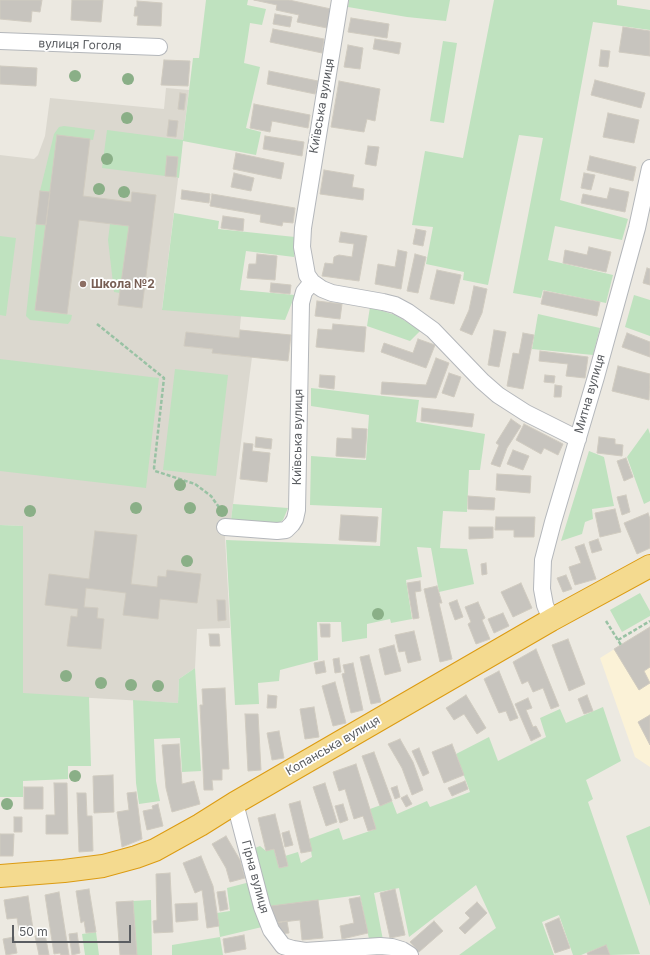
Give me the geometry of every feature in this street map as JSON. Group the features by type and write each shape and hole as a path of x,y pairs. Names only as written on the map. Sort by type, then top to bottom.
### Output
{"highway":[{"name":"Копанська вулиця","path":"0,876 103,866 155,850 175,840 235,803 551,620 650,566"}],"street":[{"name":"Київська вулиця","path":"229,528 277,531 286,530 295,519 297,510 301,303 304,292 312,282 307,275 304,263 302,247 303,228 340,0"},
{"name":"вулиця Гоголя","path":"0,41 159,47"},
{"name":"Митна вулиця","path":"551,620 545,605 542,589 543,560 552,522 578,439 635,236 650,168"},
{"path":"312,282 322,289 332,293 383,302 395,305 408,312 433,330 482,381 498,395 526,413 578,439"},
{"name":"Гірна вулиця","path":"235,803 262,907 271,930 284,950 305,951 380,946 392,947 402,950 410,955"}],"path":[{"path":"97,324 164,378 154,468 155,471 188,481 202,488 211,496 229,528"},
{"path":"606,621 621,645"},
{"path":"618,640 650,621"}],"shaded area":[{"name":"Школа №2","path":"166,88 189,90 162,309 241,316 239,338 186,332 184,346 213,349 213,353 252,357 231,520 224,519 230,628 197,629 195,668 179,679 178,703 23,694 23,526 0,525 0,155 34,159 38,155 45,136 50,98 164,109"},
{"path":"650,627 650,767 635,757 600,658"}],"green space":[{"path":"206,0 248,0 247,5 266,9 262,25 250,23 244,63 260,67 246,128 261,132 256,155 183,141 179,178 176,177 178,157 167,156 165,176 102,168 107,130 183,140 193,58 199,58"},
{"path":"349,0 450,0 446,21 407,17 348,7"},
{"path":"494,0 617,0 617,5 650,10 650,30 593,22 560,200 628,219 622,240 555,226 548,260 613,275 606,303 543,290 541,298 513,293 543,138 519,135 488,285 463,280 464,272 426,264 433,227 412,225 425,151 463,158"},
{"path":"443,41 457,43 444,123 430,121"},
{"path":"64,126 95,130 93,140 57,135 50,192 40,191 54,134 59,127"},
{"path":"174,213 219,221 218,229 295,237 294,257 246,251 240,290 295,295 285,320 162,310"},
{"path":"36,224 46,225 35,310 72,315 68,324 30,320 26,316"},
{"path":"110,224 129,226 120,293 114,292 108,240"},
{"path":"0,236 16,238 6,316 0,315"},
{"path":"634,295 650,300 650,336 625,327"},
{"path":"370,307 395,315 421,330 410,341 367,326"},
{"path":"538,314 600,328 593,355 532,349"},
{"path":"0,359 159,378 146,488 0,471"},
{"path":"175,369 228,375 216,476 163,470"},
{"path":"311,388 419,400 416,422 485,434 480,470 469,470 467,512 443,511 440,548 467,549 474,584 439,592 431,548 417,547 422,577 406,580 412,619 391,623 390,619 367,624 367,638 342,642 341,622 317,622 318,660 280,670 279,681 258,683 259,704 235,705 226,540 380,546 382,508 310,505 311,456 366,460 369,415 311,406"},
{"path":"648,428 650,434 650,501 644,504 627,457"},
{"path":"589,451 604,457 614,506 592,509 593,519 585,522 582,534 561,541"},
{"path":"233,504 288,508 283,520 279,523 231,520"},
{"path":"0,525 23,526 23,693 89,697 91,766 68,766 68,779 23,781 23,797 0,797"},
{"path":"640,593 650,611 650,616 622,632 610,610"},
{"path":"195,668 201,771 182,772 180,738 154,739 156,781 160,801 139,804 136,783 133,700 178,703 179,679"},
{"path":"603,707 621,761 586,780 593,799 588,802 640,954 610,955 606,945 581,955 573,955 559,915 542,922 554,955 459,955 496,928 476,885 409,937 399,888 374,893 383,940 369,939 360,895 268,907 255,848 260,846 266,851 274,849 279,868 288,866 285,856 298,852 301,863 312,857 309,839 339,828 343,840 376,829 370,809 392,801 397,814 427,801 430,807 470,792 456,754 489,737 498,761 546,737 540,718 560,709 566,723"},
{"path":"650,826 650,906 626,836"},
{"path":"250,882 262,927 220,937 217,913 230,911 227,888"},
{"path":"151,900 152,955 137,955 133,901"},
{"path":"96,932 99,955 85,955 82,934"},
{"path":"220,937 223,955 172,955 172,945"}],"building":[{"path":"0,0 42,0 40,12 32,11 31,22 0,19"},
{"path":"72,0 103,0 101,22 71,20"},
{"path":"254,0 289,0 331,9 327,28 297,22 299,15 276,10 277,5"},
{"path":"137,1 162,3 161,26 137,25 138,16 134,16"},
{"path":"275,14 292,17 290,27 273,24"},
{"path":"351,18 389,24 387,38 348,32"},
{"path":"623,27 650,31 650,56 619,52"},
{"path":"273,29 324,39 322,53 270,42"},
{"path":"375,39 401,43 399,54 373,49"},
{"path":"348,45 363,48 360,69 344,67"},
{"path":"601,50 610,51 608,67 599,66"},
{"path":"164,60 190,61 188,86 161,85"},
{"path":"0,66 37,68 36,86 0,84"},
{"path":"269,71 318,81 315,94 267,84"},
{"path":"595,80 645,93 641,108 591,95"},
{"path":"339,81 380,89 375,121 367,119 364,132 331,127"},
{"path":"180,93 186,94 184,110 178,109"},
{"path":"254,104 310,115 308,128 272,121 270,132 250,128"},
{"path":"608,113 639,120 634,143 603,137"},
{"path":"169,120 178,121 176,137 167,136"},
{"path":"57,135 90,139 83,196 131,202 132,192 156,195 142,308 118,305 129,226 79,220 67,314 35,310"},
{"path":"265,136 304,142 302,156 263,149"},
{"path":"368,146 379,147 376,166 365,164"},
{"path":"236,153 284,163 281,179 233,169"},
{"path":"167,156 178,157 176,177 165,176"},
{"path":"590,156 636,167 633,181 587,170"},
{"path":"324,170 354,175 352,187 364,189 363,200 320,194"},
{"path":"234,173 254,178 251,191 231,187"},
{"path":"584,173 595,175 591,190 581,188"},
{"path":"610,188 629,192 625,212 581,203 583,194 607,199"},
{"path":"182,190 210,194 209,203 181,199"},
{"path":"40,191 50,192 46,225 36,224"},
{"path":"212,194 295,208 293,223 283,222 282,226 260,222 261,215 210,206"},
{"path":"223,216 244,219 243,231 221,228"},
{"path":"416,229 426,231 423,246 413,244"},
{"path":"341,232 367,236 359,281 322,276 325,263 333,264 334,257 339,255 352,257 354,244 339,242"},
{"path":"589,247 611,252 606,272 563,263 565,250 587,255"},
{"path":"398,250 407,252 401,289 375,284 378,264 395,267"},
{"path":"257,254 277,256 275,280 247,278 249,264 256,264"},
{"path":"415,254 426,257 418,293 407,291"},
{"path":"647,268 650,269 650,285 643,283"},
{"path":"437,270 461,275 454,304 430,299"},
{"path":"271,283 291,285 290,294 270,292"},
{"path":"474,286 487,289 482,313 472,335 460,330 469,310"},
{"path":"544,291 600,302 597,316 541,304"},
{"path":"317,301 342,304 340,319 315,316"},
{"path":"333,324 366,327 364,352 316,347 318,329 332,330"},
{"path":"240,330 291,335 288,361 212,353 213,349 184,346 186,332 239,338"},
{"path":"494,330 506,332 499,367 488,365"},
{"path":"523,333 534,335 523,389 507,386 513,353 519,354"},
{"path":"627,333 650,342 650,357 622,347"},
{"path":"418,339 435,345 426,368 381,352 384,343 413,353"},
{"path":"540,351 588,357 585,378 566,376 568,364 539,361"},
{"path":"436,358 449,363 436,398 381,394 382,382 426,385"},
{"path":"618,366 650,374 649,400 612,391"},
{"path":"449,373 461,377 454,397 442,393"},
{"path":"320,375 335,376 334,389 319,387"},
{"path":"545,375 555,376 554,383 544,382"},
{"path":"555,385 562,386 561,397 554,397"},
{"path":"422,408 474,414 472,427 421,421"},
{"path":"511,419 521,426 507,448 500,467 491,464 499,445 496,443"},
{"path":"524,424 563,444 558,455 544,448 541,454 516,440"},
{"path":"352,428 367,429 365,458 336,456 337,438 352,439"},
{"path":"256,437 272,439 271,449 255,447"},
{"path":"599,437 615,439 615,444 623,445 622,456 597,453"},
{"path":"244,443 253,444 252,451 270,453 267,482 240,479"},
{"path":"513,450 529,456 523,470 507,464"},
{"path":"626,458 633,477 624,481 617,461"},
{"path":"497,474 531,476 530,493 496,490"},
{"path":"626,495 630,512 622,515 617,497"},
{"path":"468,496 495,498 494,510 468,509"},
{"path":"615,509 621,532 600,537 595,513"},
{"path":"648,513 650,519 650,548 637,554 624,523"},
{"path":"341,515 378,517 376,542 339,540"},
{"path":"496,517 535,517 534,537 514,537 514,530 495,530"},
{"path":"469,527 493,527 493,538 469,539"},
{"path":"95,531 137,535 131,584 157,587 158,576 166,577 167,570 201,574 197,603 160,599 158,619 123,615 126,593 86,588 84,607 98,608 97,618 104,619 101,649 67,646 71,616 77,617 78,609 45,605 49,574 89,579"},
{"path":"598,539 602,550 592,553 589,542"},
{"path":"584,544 596,579 575,585 569,567 581,563 575,547"},
{"path":"486,563 487,574 482,575 481,564"},
{"path":"566,575 572,589 563,592 557,578"},
{"path":"420,581 421,591 415,592 419,618 413,619 407,583"},
{"path":"521,583 532,608 513,617 501,592"},
{"path":"437,586 442,603 439,603 452,659 440,662 424,589"},
{"path":"217,600 225,600 226,620 218,621"},
{"path":"457,600 463,617 455,620 449,603"},
{"path":"478,602 485,618 482,620 490,639 476,644 468,624 471,622 465,607"},
{"path":"503,613 509,626 494,633 488,619"},
{"path":"320,624 330,624 330,637 321,637"},
{"path":"650,627 650,667 644,671 650,683 639,690 614,649"},
{"path":"414,631 421,660 408,663 405,651 399,652 395,635"},
{"path":"209,634 219,634 220,646 210,646"},
{"path":"568,639 585,684 569,691 552,645"},
{"path":"394,645 401,671 385,675 379,649"},
{"path":"536,649 559,706 551,709 543,688 533,692 528,681 522,684 513,662"},
{"path":"369,655 381,702 371,704 360,657"},
{"path":"339,658 341,672 335,673 333,659"},
{"path":"324,661 326,672 316,674 314,663"},
{"path":"353,663 363,710 351,713 342,674 345,673 343,665"},
{"path":"499,671 518,718 510,721 506,711 499,713 484,679"},
{"path":"335,682 346,723 333,726 322,686"},
{"path":"225,688 229,769 222,769 222,780 212,780 213,790 204,790 200,705 203,705 202,689"},
{"path":"268,695 277,696 276,708 267,708"},
{"path":"466,695 486,728 477,734 464,714 454,720 446,708"},
{"path":"587,695 593,711 584,714 578,699"},
{"path":"528,698 532,708 526,710 533,727 536,726 541,736 531,741 515,704"},
{"path":"314,707 319,737 305,739 300,709"},
{"path":"245,714 258,714 261,770 248,771"},
{"path":"650,715 650,745 638,722"},
{"path":"279,731 284,758 272,760 267,733"},
{"path":"400,739 413,762 423,790 412,795 402,768 388,744"},
{"path":"179,744 182,784 194,781 200,804 172,812 166,788 162,745"},
{"path":"452,744 464,775 444,783 432,752"},
{"path":"419,748 429,773 423,776 412,751"},
{"path":"374,752 392,801 380,806 362,756"},
{"path":"356,764 376,829 368,831 363,816 354,819 345,789 339,791 333,772"},
{"path":"113,775 114,812 94,813 93,776"},
{"path":"465,781 468,789 452,796 448,788"},
{"path":"54,783 67,783 68,834 46,834 46,815 55,815"},
{"path":"325,783 337,822 326,826 313,787"},
{"path":"397,786 400,797 395,799 391,788"},
{"path":"24,787 43,787 43,809 24,809"},
{"path":"136,792 142,839 122,847 117,812 129,810 127,793"},
{"path":"77,793 86,793 87,816 92,816 93,851 79,852"},
{"path":"407,795 412,804 406,807 401,798"},
{"path":"300,801 312,851 301,853 289,804"},
{"path":"158,804 163,826 147,830 143,811 153,809 152,806"},
{"path":"343,804 348,820 340,823 335,806"},
{"path":"275,814 288,866 279,868 274,849 266,851 258,818"},
{"path":"14,817 22,817 22,832 14,832"},
{"path":"289,831 293,845 285,847 282,833"},
{"path":"0,834 14,834 13,856 0,856"},
{"path":"226,836 240,860 245,878 230,882 226,868 212,844"},
{"path":"201,856 213,886 219,926 207,928 202,890 195,893 183,863"},
{"path":"170,873 173,932 154,933 153,921 157,920 156,874"},
{"path":"89,889 96,932 86,933 84,921 81,923 76,891"},
{"path":"395,889 405,935 390,938 380,893"},
{"path":"225,891 228,909 220,911 217,892"},
{"path":"59,892 69,955 61,955 60,953 54,954 45,895"},
{"path":"28,896 33,929 19,931 17,918 7,919 4,900"},
{"path":"360,897 368,933 342,939 340,926 354,923 349,899"},
{"path":"318,900 323,938 302,940 300,920 273,923 271,906"},
{"path":"133,901 137,955 120,955 116,902"},
{"path":"477,902 487,913 465,934 459,928 470,918 465,913"},
{"path":"197,903 198,920 176,922 175,904"},
{"path":"559,918 570,948 555,953 545,924"},
{"path":"287,921 289,933 279,934 273,923"},
{"path":"434,921 443,931 419,952 410,942"},
{"path":"77,933 80,953 72,955 69,934"},
{"path":"45,934 49,955 39,955 35,936"},
{"path":"244,935 246,949 225,953 223,939"},
{"path":"14,937 17,953 6,955 3,939"},
{"path":"606,945 610,955 588,955 587,953"}],"place":[{"name":"Школа №2","path":"83,284"}]}
